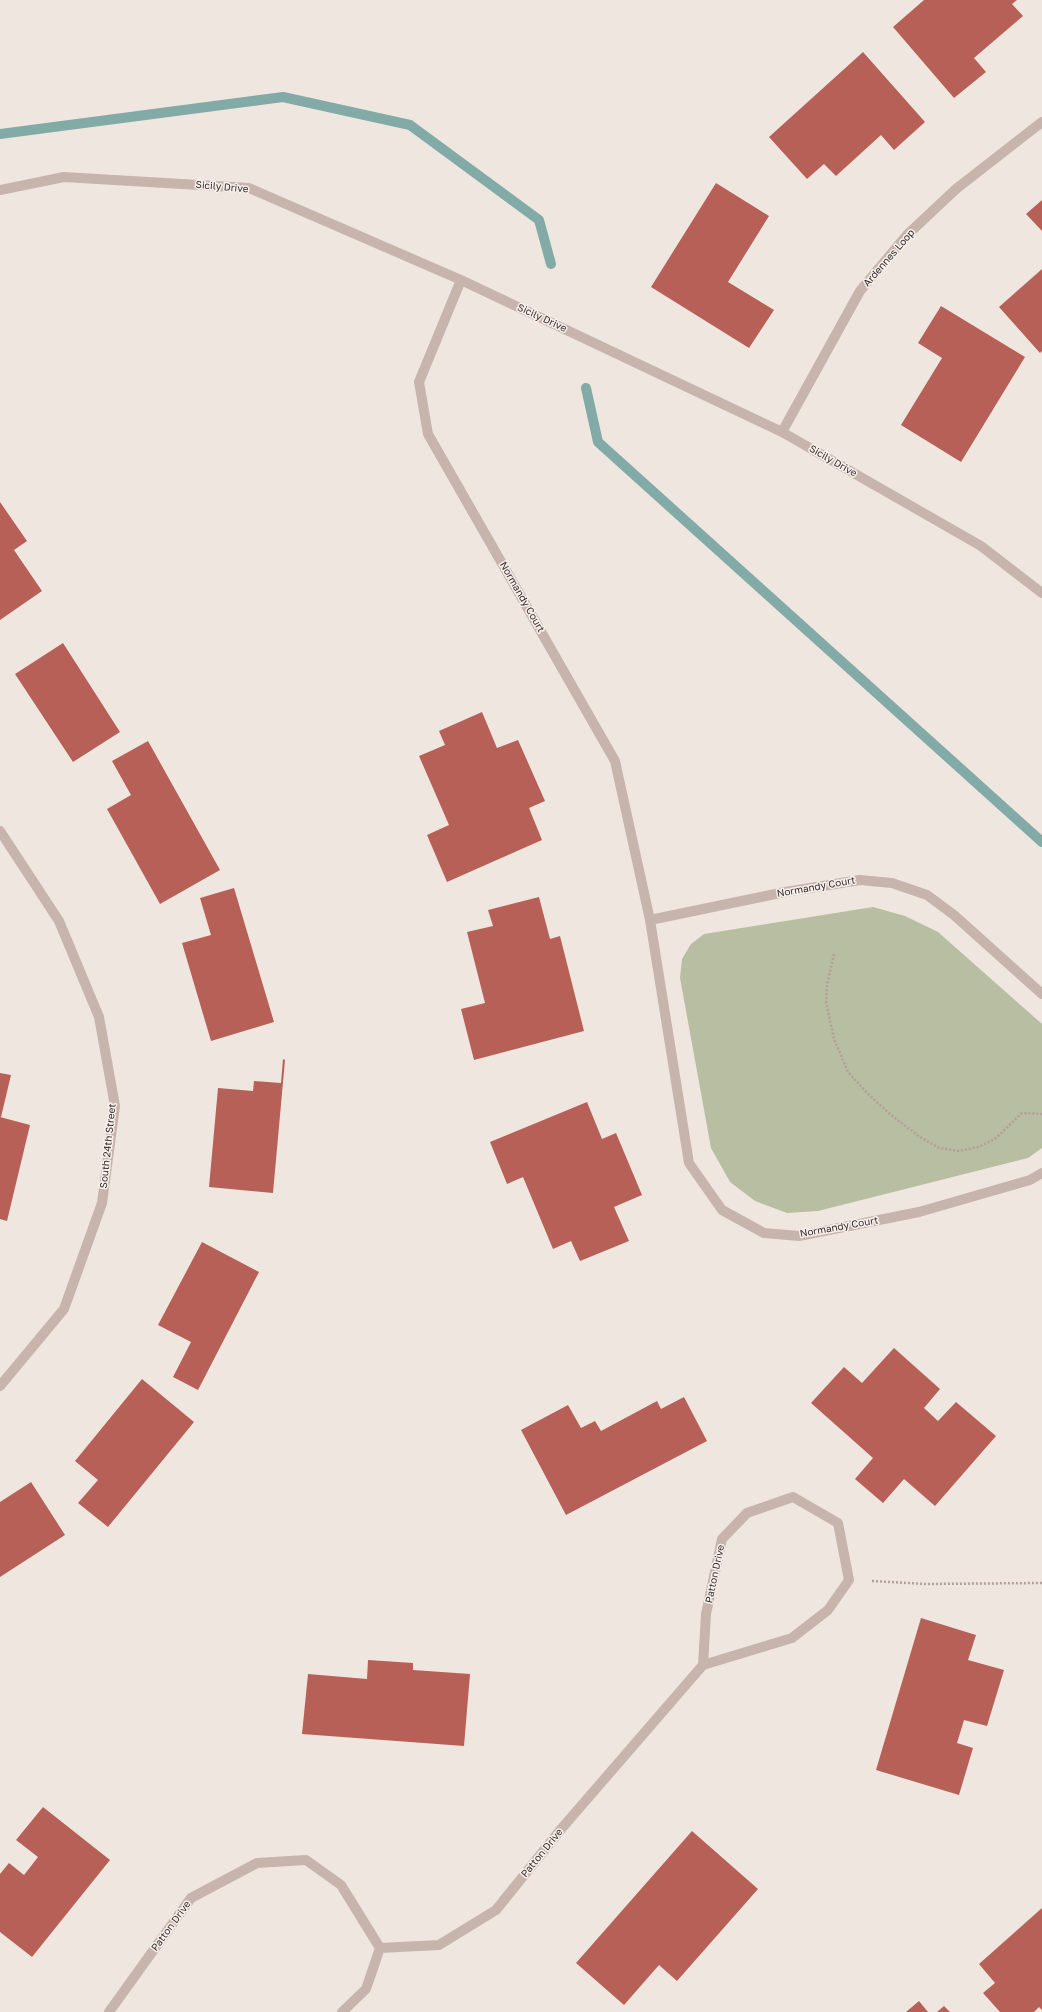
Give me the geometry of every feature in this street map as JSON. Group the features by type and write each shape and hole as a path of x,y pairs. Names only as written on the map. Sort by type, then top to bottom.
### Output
{"street":[{"name":"Ardennes Loop","path":"782,432 860,291 907,235 956,189 1042,122"},
{"name":"Sicily Drive","path":"0,190 64,177 249,188 461,280 782,432 982,546 1042,593"},
{"name":"Normandy Court","path":"461,280 419,382 428,434 615,760 650,920 689,1163 722,1210 764,1233 799,1236 919,1212 1030,1180 1042,1173"},
{"name":"South 24th Street","path":"0,831 59,921 99,1017 115,1106 102,1203 64,1309 0,1386"},
{"name":"Normandy Court","path":"650,920 785,892 860,880 892,883 927,895 954,914 1042,994"},
{"name":"Patton Drive","path":"109,2012 191,1898 257,1863 306,1860 341,1885 380,1948 439,1945 496,1910 562,1828 703,1665 706,1614 722,1539 747,1513 793,1498 838,1523 849,1580"},
{"path":"703,1665 792,1638 828,1610 849,1580"},
{"path":"342,2012 366,1989 380,1948"}],"path":[{"path":"834,954 827,985 826,1002 834,1039 848,1072 868,1094 897,1119 939,1148 959,1151 978,1147 995,1139 1022,1113 1042,1114"},
{"path":"849,1580 926,1584 1042,1583"}],"green space":[{"path":"873,907 905,916 938,932 1042,1024 1042,1148 1028,1158 818,1211 787,1213 755,1201 730,1182 711,1148 680,978 682,959 691,944 704,934"}],"building":[{"path":"924,0 1017,0 1012,4 1023,16 974,58 986,72 954,98 893,27"},
{"path":"863,52 925,122 894,150 881,135 836,176 824,164 807,179 769,137"},
{"path":"716,183 769,216 728,282 774,310 749,348 651,287"},
{"path":"1042,200 1042,231 1026,214"},
{"path":"1042,269 1042,351 1040,353 999,307"},
{"path":"941,306 1025,357 961,462 901,425 942,358 918,343"},
{"path":"0,502 27,541 14,550 42,591 0,620"},
{"path":"63,643 120,732 73,762 15,674"},
{"path":"482,712 497,748 518,740 545,801 529,808 542,840 447,882 427,835 449,825 419,756 445,745 439,731"},
{"path":"148,741 220,870 160,904 107,809 131,795 112,761"},
{"path":"234,888 274,1022 211,1041 182,943 211,935 200,898"},
{"path":"539,897 550,939 560,936 584,1031 474,1060 461,1009 485,1003 467,932 493,926 488,910"},
{"path":"283,1059 285,1060 273,1193 209,1187 218,1088 253,1091 254,1081 281,1083"},
{"path":"0,1073 11,1075 1,1117 0,1117"},
{"path":"587,1102 602,1139 616,1133 642,1195 614,1207 629,1241 580,1261 571,1241 553,1249 523,1177 507,1184 490,1142"},
{"path":"0,1117 30,1125 7,1221 0,1219"},
{"path":"202,1242 259,1272 198,1390 173,1377 191,1342 158,1325"},
{"path":"894,1348 940,1389 924,1408 938,1421 956,1402 996,1436 935,1506 904,1479 883,1503 855,1479 873,1458 811,1403 844,1367 862,1383"},
{"path":"142,1379 194,1422 108,1527 78,1503 98,1480 75,1461"},
{"path":"684,1397 707,1441 566,1515 521,1430 568,1405 581,1428 595,1421 601,1431 657,1401 661,1409"},
{"path":"31,1482 65,1535 0,1577 0,1502"},
{"path":"921,1618 976,1635 968,1660 1004,1670 987,1726 964,1720 957,1743 973,1748 959,1795 876,1770"},
{"path":"368,1660 413,1663 413,1670 470,1674 464,1746 302,1734 308,1674 367,1679"},
{"path":"43,1807 110,1860 32,1957 0,1932 0,1874 9,1863 24,1875 38,1857 16,1840"},
{"path":"692,1831 758,1889 677,1981 659,1965 624,2005 576,1963"},
{"path":"1042,1908 1042,2010 1039,2007 1034,2012 1000,2012 983,1993 995,1983 979,1964"},
{"path":"919,2001 928,2012 906,2012"},
{"path":"944,2006 950,2012 937,2012"}],"waterway":[{"path":"0,134 283,97 410,125 539,220 551,264"},
{"path":"586,388 598,442 1042,842"}]}
